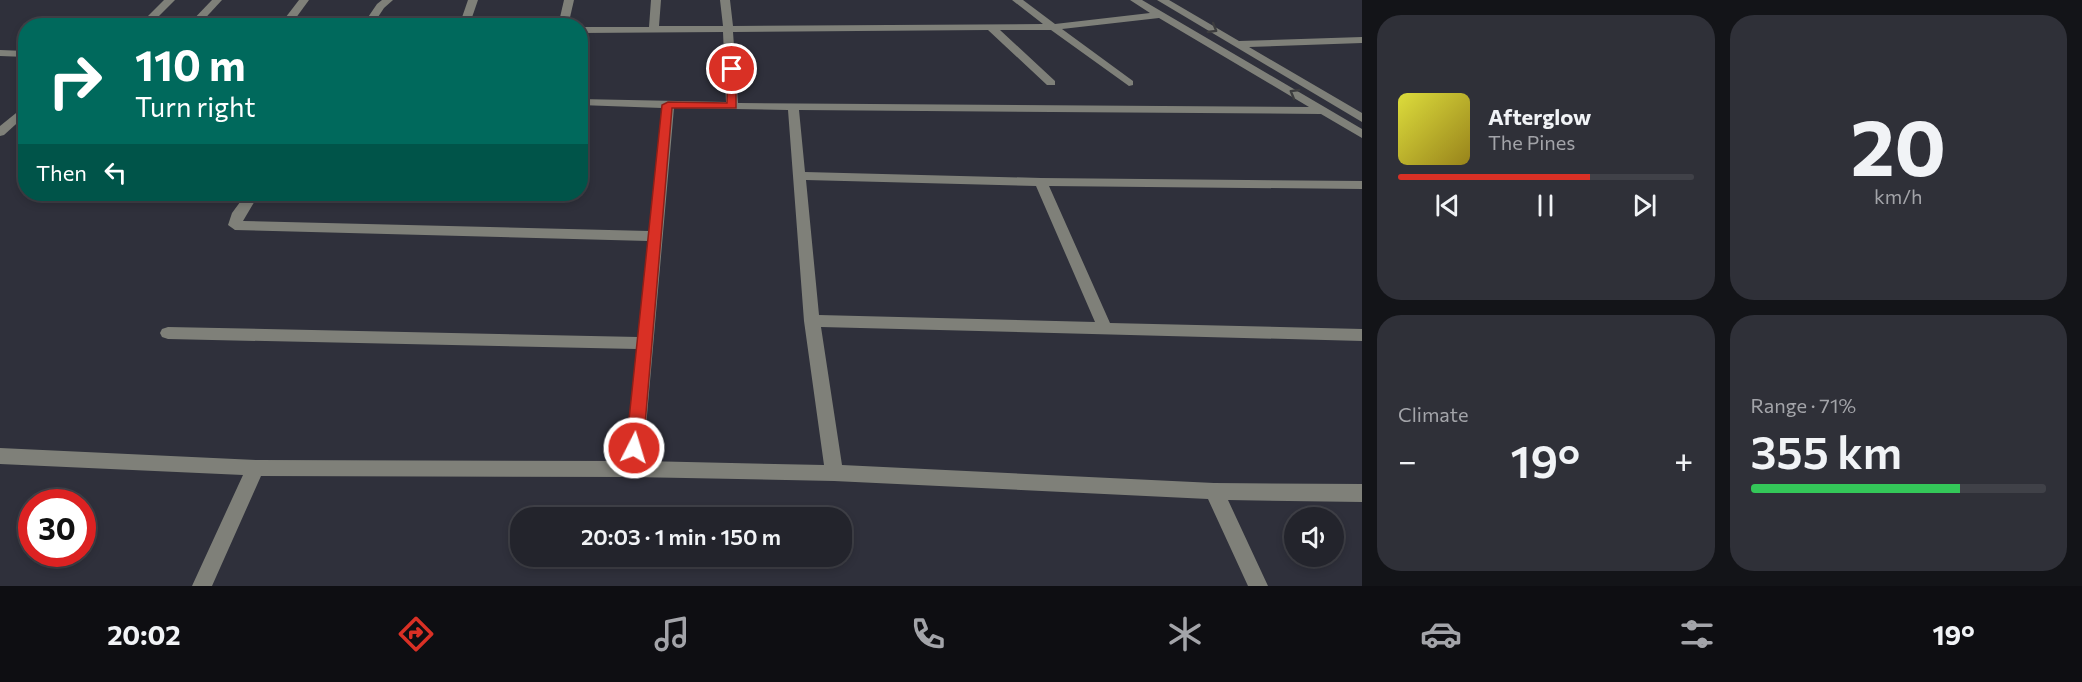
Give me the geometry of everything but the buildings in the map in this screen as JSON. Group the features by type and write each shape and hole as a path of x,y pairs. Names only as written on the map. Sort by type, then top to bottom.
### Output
{"street":[{"path":"151,18 170,0"},
{"path":"200,18 217,0"},
{"path":"290,18 304,0"},
{"path":"372,18 380,6 388,0"},
{"path":"467,18 473,0"},
{"path":"565,18 569,0"},
{"path":"654,29 656,0"},
{"path":"725,0 729,29 732,106"},
{"path":"1017,0 1129,83"},
{"path":"1135,0 1362,134"},
{"path":"1162,0 1362,118"},
{"path":"588,30 1052,27 1160,15"},
{"path":"991,28 1051,83"},
{"path":"1236,44 1362,40"},
{"path":"0,53 18,54"},
{"path":"588,102 732,106 1324,111"},
{"path":"633,469 643,343 668,105"},
{"path":"794,106 812,321 834,473"},
{"path":"0,132 18,115"},
{"path":"800,176 1041,182 1362,185"},
{"path":"1041,182 1105,328"},
{"path":"248,201 236,219 235,225 655,236"},
{"path":"812,321 1362,334"},
{"path":"168,333 643,343"},
{"path":"0,456 256,468 633,469 834,473 1214,491 1362,493"},
{"path":"202,586 256,468"},
{"path":"1214,491 1258,586"}],"route":[{"path":"634,448 668,105 732,106 732,69"}]}
